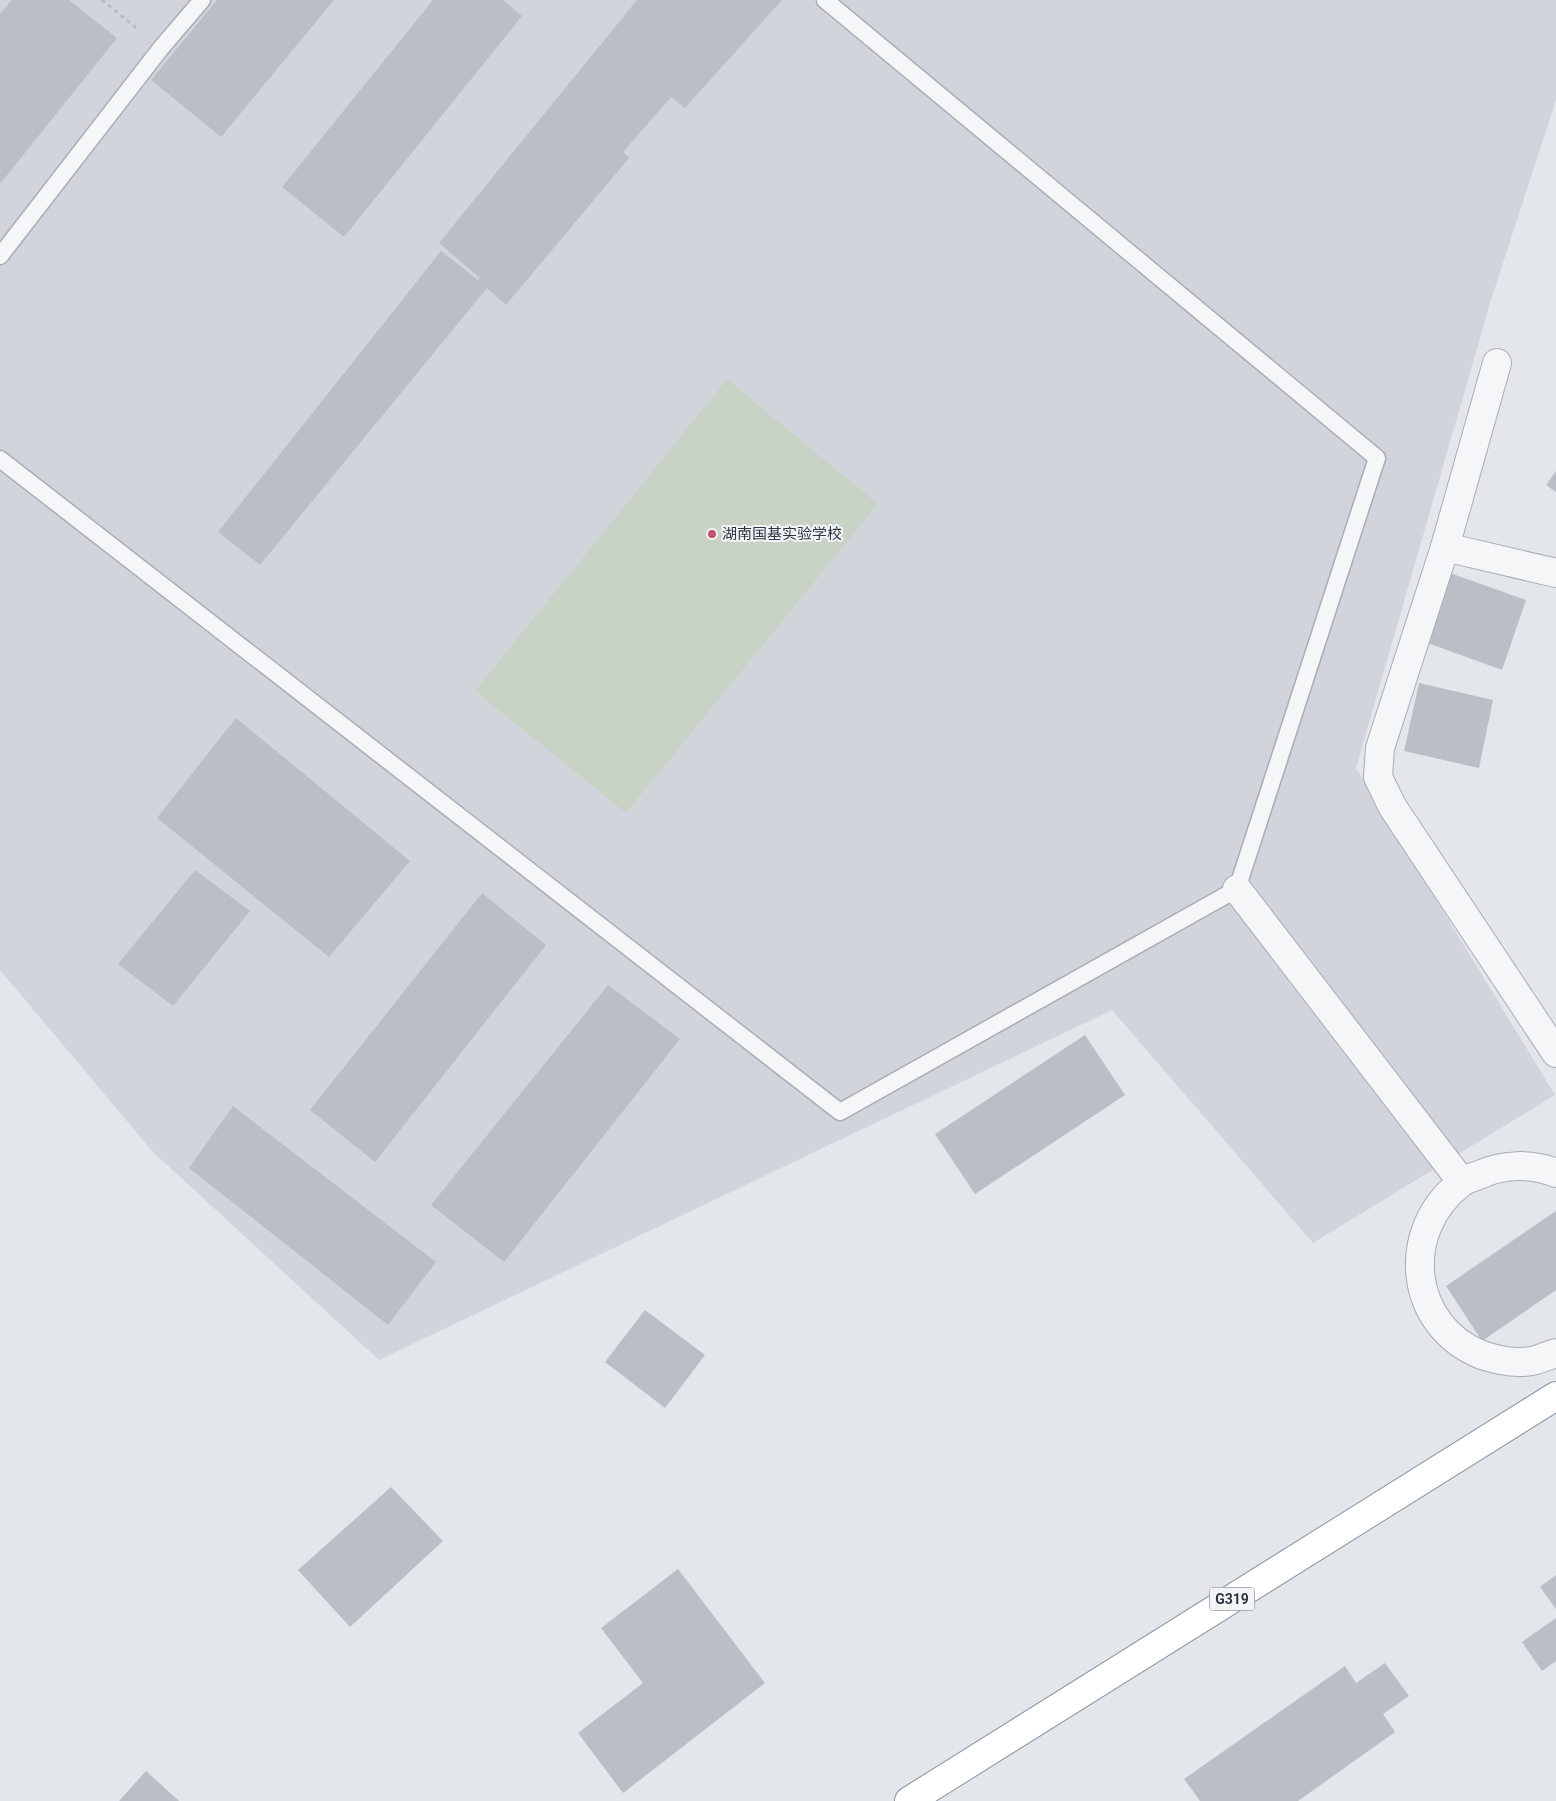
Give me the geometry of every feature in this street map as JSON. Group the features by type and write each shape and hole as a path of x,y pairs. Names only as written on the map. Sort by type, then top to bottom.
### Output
{"highway":[{"name":"G319","path":"909,1801 1556,1396"}],"street":[{"path":"1497,363 1445,547 1380,748 1378,777 1392,806 1556,1053"},
{"path":"1445,547 1556,573"},
{"path":"1237,889 1462,1182"},
{"path":"1556,1174 1523,1166 1492,1169 1462,1182 1439,1204 1424,1233 1419,1266 1425,1298 1442,1327 1467,1348 1497,1360 1530,1361 1556,1353"}],"lane":[{"path":"0,256 161,48 202,0"},
{"path":"0,459 840,1112 1237,889 1377,458 825,0"}],"path":[{"path":"102,0 161,48"}],"shaded area":[{"name":"湖南国基实验学校","path":"0,0 1556,0 1556,100 1491,300 1356,768 1555,1095 1313,1243 1112,1010 379,1360 153,1152 0,970"}],"green space":[{"path":"727,379 878,504 626,813 475,691"}],"building":[{"path":"12,0 69,0 117,38 0,184 0,14"},
{"path":"217,0 334,0 221,137 151,80"},
{"path":"433,0 503,0 522,16 344,237 282,187"},
{"path":"637,0 782,0 685,108 671,97 623,152 629,158 506,305 487,288 260,565 218,532 441,251 478,280 480,278 439,243"},
{"path":"1556,471 1556,492 1546,485"},
{"path":"1450,573 1526,600 1502,670 1425,642"},
{"path":"1419,683 1493,700 1479,768 1404,751"},
{"path":"236,718 410,861 329,957 157,818"},
{"path":"195,870 250,911 173,1006 118,964"},
{"path":"482,893 546,945 375,1162 310,1110"},
{"path":"608,985 680,1039 504,1262 431,1205"},
{"path":"1085,1035 1125,1095 975,1194 935,1134"},
{"path":"233,1106 436,1262 388,1325 189,1168"},
{"path":"1556,1211 1556,1290 1482,1341 1446,1286"},
{"path":"645,1310 705,1355 665,1408 605,1362"},
{"path":"391,1487 443,1541 350,1627 298,1570"},
{"path":"678,1569 765,1683 623,1793 578,1733 643,1683 601,1628"},
{"path":"1556,1575 1556,1609 1540,1587"},
{"path":"1556,1618 1556,1661 1542,1671 1522,1642"},
{"path":"1385,1663 1409,1696 1383,1714 1395,1732 1298,1801 1200,1801 1184,1779 1345,1666 1356,1683"},
{"path":"146,1771 179,1801 119,1801"}],"place":[{"name":"湖南国基实验学校","path":"712,534"}]}
